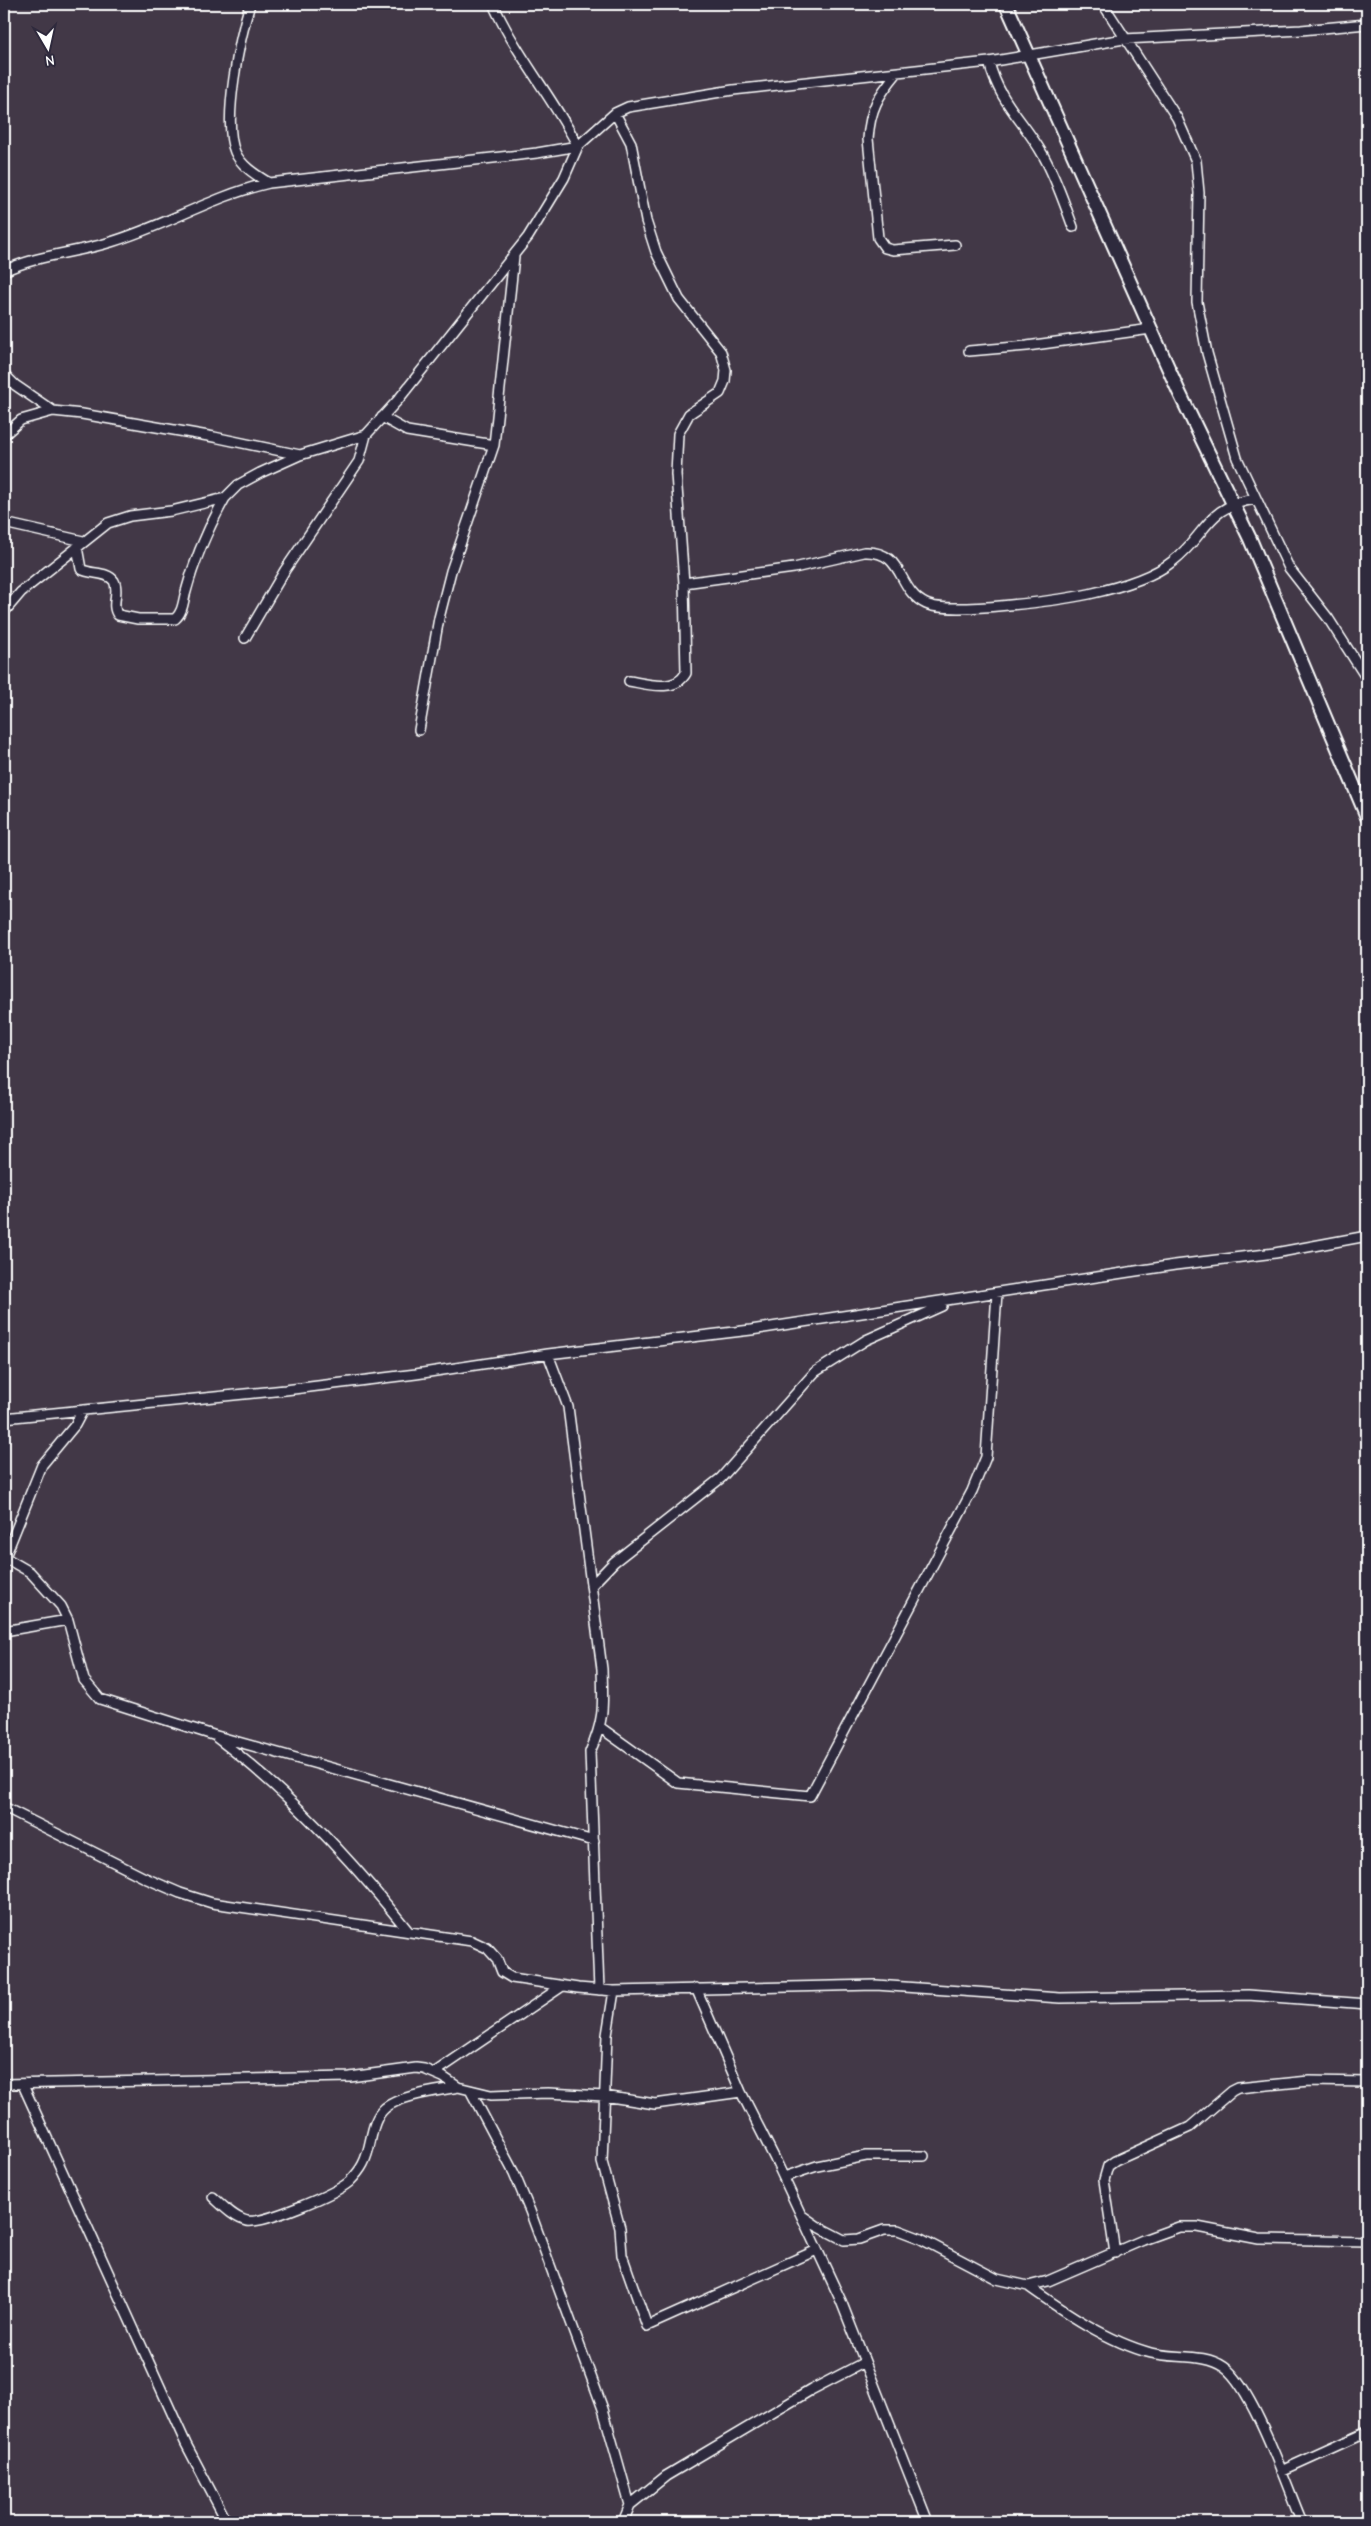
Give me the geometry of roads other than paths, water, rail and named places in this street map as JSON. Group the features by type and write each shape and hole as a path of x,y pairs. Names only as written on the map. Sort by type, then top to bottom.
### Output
{"street":[{"path":"250,4 245,21 231,107 231,141 240,161 269,183"},
{"path":"493,4 578,146"},
{"path":"1006,4 1151,329 1233,504 1367,817"},
{"path":"1102,4 1176,118 1196,162 1199,194 1197,302 1201,328 1228,432 1256,499 1289,568 1328,618 1367,678"},
{"path":"245,638 285,570 359,461 366,435 514,256 543,214 578,146 616,112 628,107 679,98 989,62 1124,40 1301,30 1367,24"},
{"path":"989,62 993,78 1002,98 1047,162 1073,227"},
{"path":"897,73 875,102 869,124 869,156 878,238 881,245 889,249 955,245"},
{"path":"616,112 631,143 646,221 656,252 679,299 721,352 726,370 725,381 720,393 689,414 678,434 676,474 688,663 684,678 666,686 629,681"},
{"path":"4,271 20,264 110,243 227,194 269,183 537,153 578,146"},
{"path":"419,730 439,618 451,571 494,445 514,256"},
{"path":"969,351 1026,346 1151,329"},
{"path":"4,374 22,391 53,411"},
{"path":"4,435 21,420 53,411 82,414 205,435 300,456"},
{"path":"382,417 407,431 494,445"},
{"path":"80,544 81,570 105,575 113,580 116,588 114,608 118,616 138,619 174,619 180,612 190,572 207,529 225,498 238,485 300,456 366,435"},
{"path":"4,612 21,592 108,523 118,518 171,512 225,498"},
{"path":"684,583 779,571 876,551 891,559 913,594 930,606 966,607 1059,599 1090,594 1132,581 1163,567 1182,553 1223,508 1256,499"},
{"path":"4,523 80,544"},
{"path":"4,1418 416,1374 548,1354 751,1330 1175,1265 1275,1253 1367,1236"},
{"path":"601,1728 678,1783 810,1796 972,1491 986,1457 998,1293"},
{"path":"591,1586 614,1562 721,1478 815,1372 866,1340 955,1300"},
{"path":"548,1354 568,1407 602,1668 603,1702 601,1728 590,1752 598,1990"},
{"path":"83,1410 75,1426 42,1465 4,1558 30,1572 50,1592 68,1620 84,1680 100,1699 213,1735 594,1841"},
{"path":"4,1631 68,1620"},
{"path":"213,1735 253,1765 369,1882 410,1932"},
{"path":"4,1807 145,1878 188,1896 212,1903 263,1912 410,1932 481,1944 497,1959 502,1972 512,1978 561,1987 614,1991 876,1985 1060,1998 1248,1995 1367,2004"},
{"path":"434,2073 561,1987"},
{"path":"696,1988 741,2092 818,2250 865,2362 928,2522"},
{"path":"614,1991 608,2020 608,2071 604,2096 602,2162 620,2228 622,2255 647,2326 818,2250"},
{"path":"4,2084 350,2077 416,2068 434,2073 458,2087 491,2095 548,2093 604,2096 654,2104 741,2092"},
{"path":"1115,2253 1104,2180 1108,2166 1115,2161 1190,2127 1238,2088 1309,2080 1367,2082"},
{"path":"24,2085 186,2444 227,2522"},
{"path":"213,2197 238,2217 254,2222 314,2201 349,2182 359,2170 364,2162 375,2124 385,2108 396,2101 458,2087"},
{"path":"470,2090 514,2173 530,2211 606,2418 630,2505"},
{"path":"784,2177 817,2166 866,2156 924,2156"},
{"path":"801,2214 817,2226 844,2240 859,2239 884,2230 898,2230 920,2238 997,2279 1028,2286 1067,2314 1123,2343 1152,2353 1212,2360 1224,2367 1246,2394 1302,2522"},
{"path":"1028,2286 1048,2281 1178,2227 1197,2227 1259,2239 1367,2241"},
{"path":"623,2522 630,2505 666,2476 811,2390 865,2362"},
{"path":"1281,2472 1367,2432"}]}
